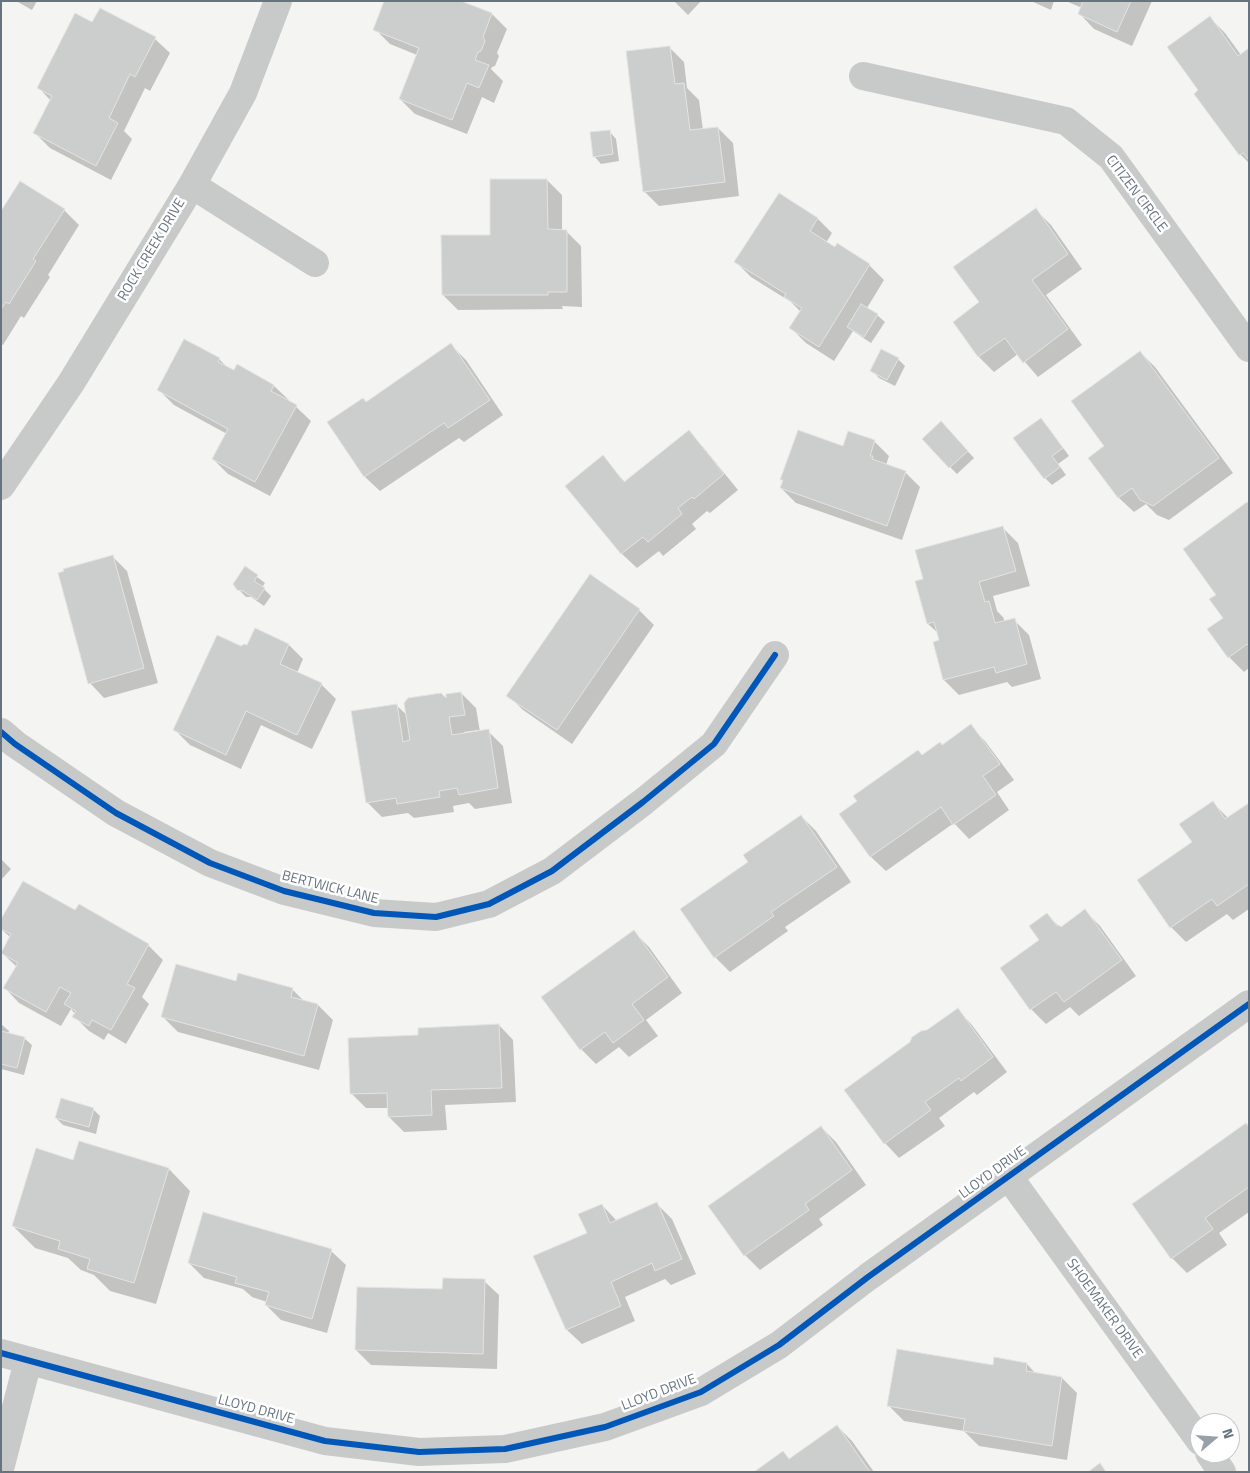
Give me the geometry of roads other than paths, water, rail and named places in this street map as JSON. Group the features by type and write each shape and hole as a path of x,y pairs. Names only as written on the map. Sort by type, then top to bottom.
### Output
{"street":[{"name":"ROCK CREEK DRIVE","path":"1,486 71,383 192,185 243,93 278,1"},
{"name":"CITIZEN CIRCLE","path":"863,76 1066,121 1111,157 1249,348"},
{"path":"192,185 315,263"},
{"name":"BERTWICK LANE","path":"1,732 15,744 116,813 210,863 284,891 374,913 436,917 489,904 552,871 643,802 714,744 775,655"},
{"name":"LLOYD DRIVE","path":"1,1353 325,1441 420,1452 505,1449 604,1427 701,1392 779,1345 868,1278 1249,1004"},
{"name":"SHOEMAKER DRIVE","path":"1008,1177 1190,1427"},
{"path":"1,1465 28,1361"}]}
